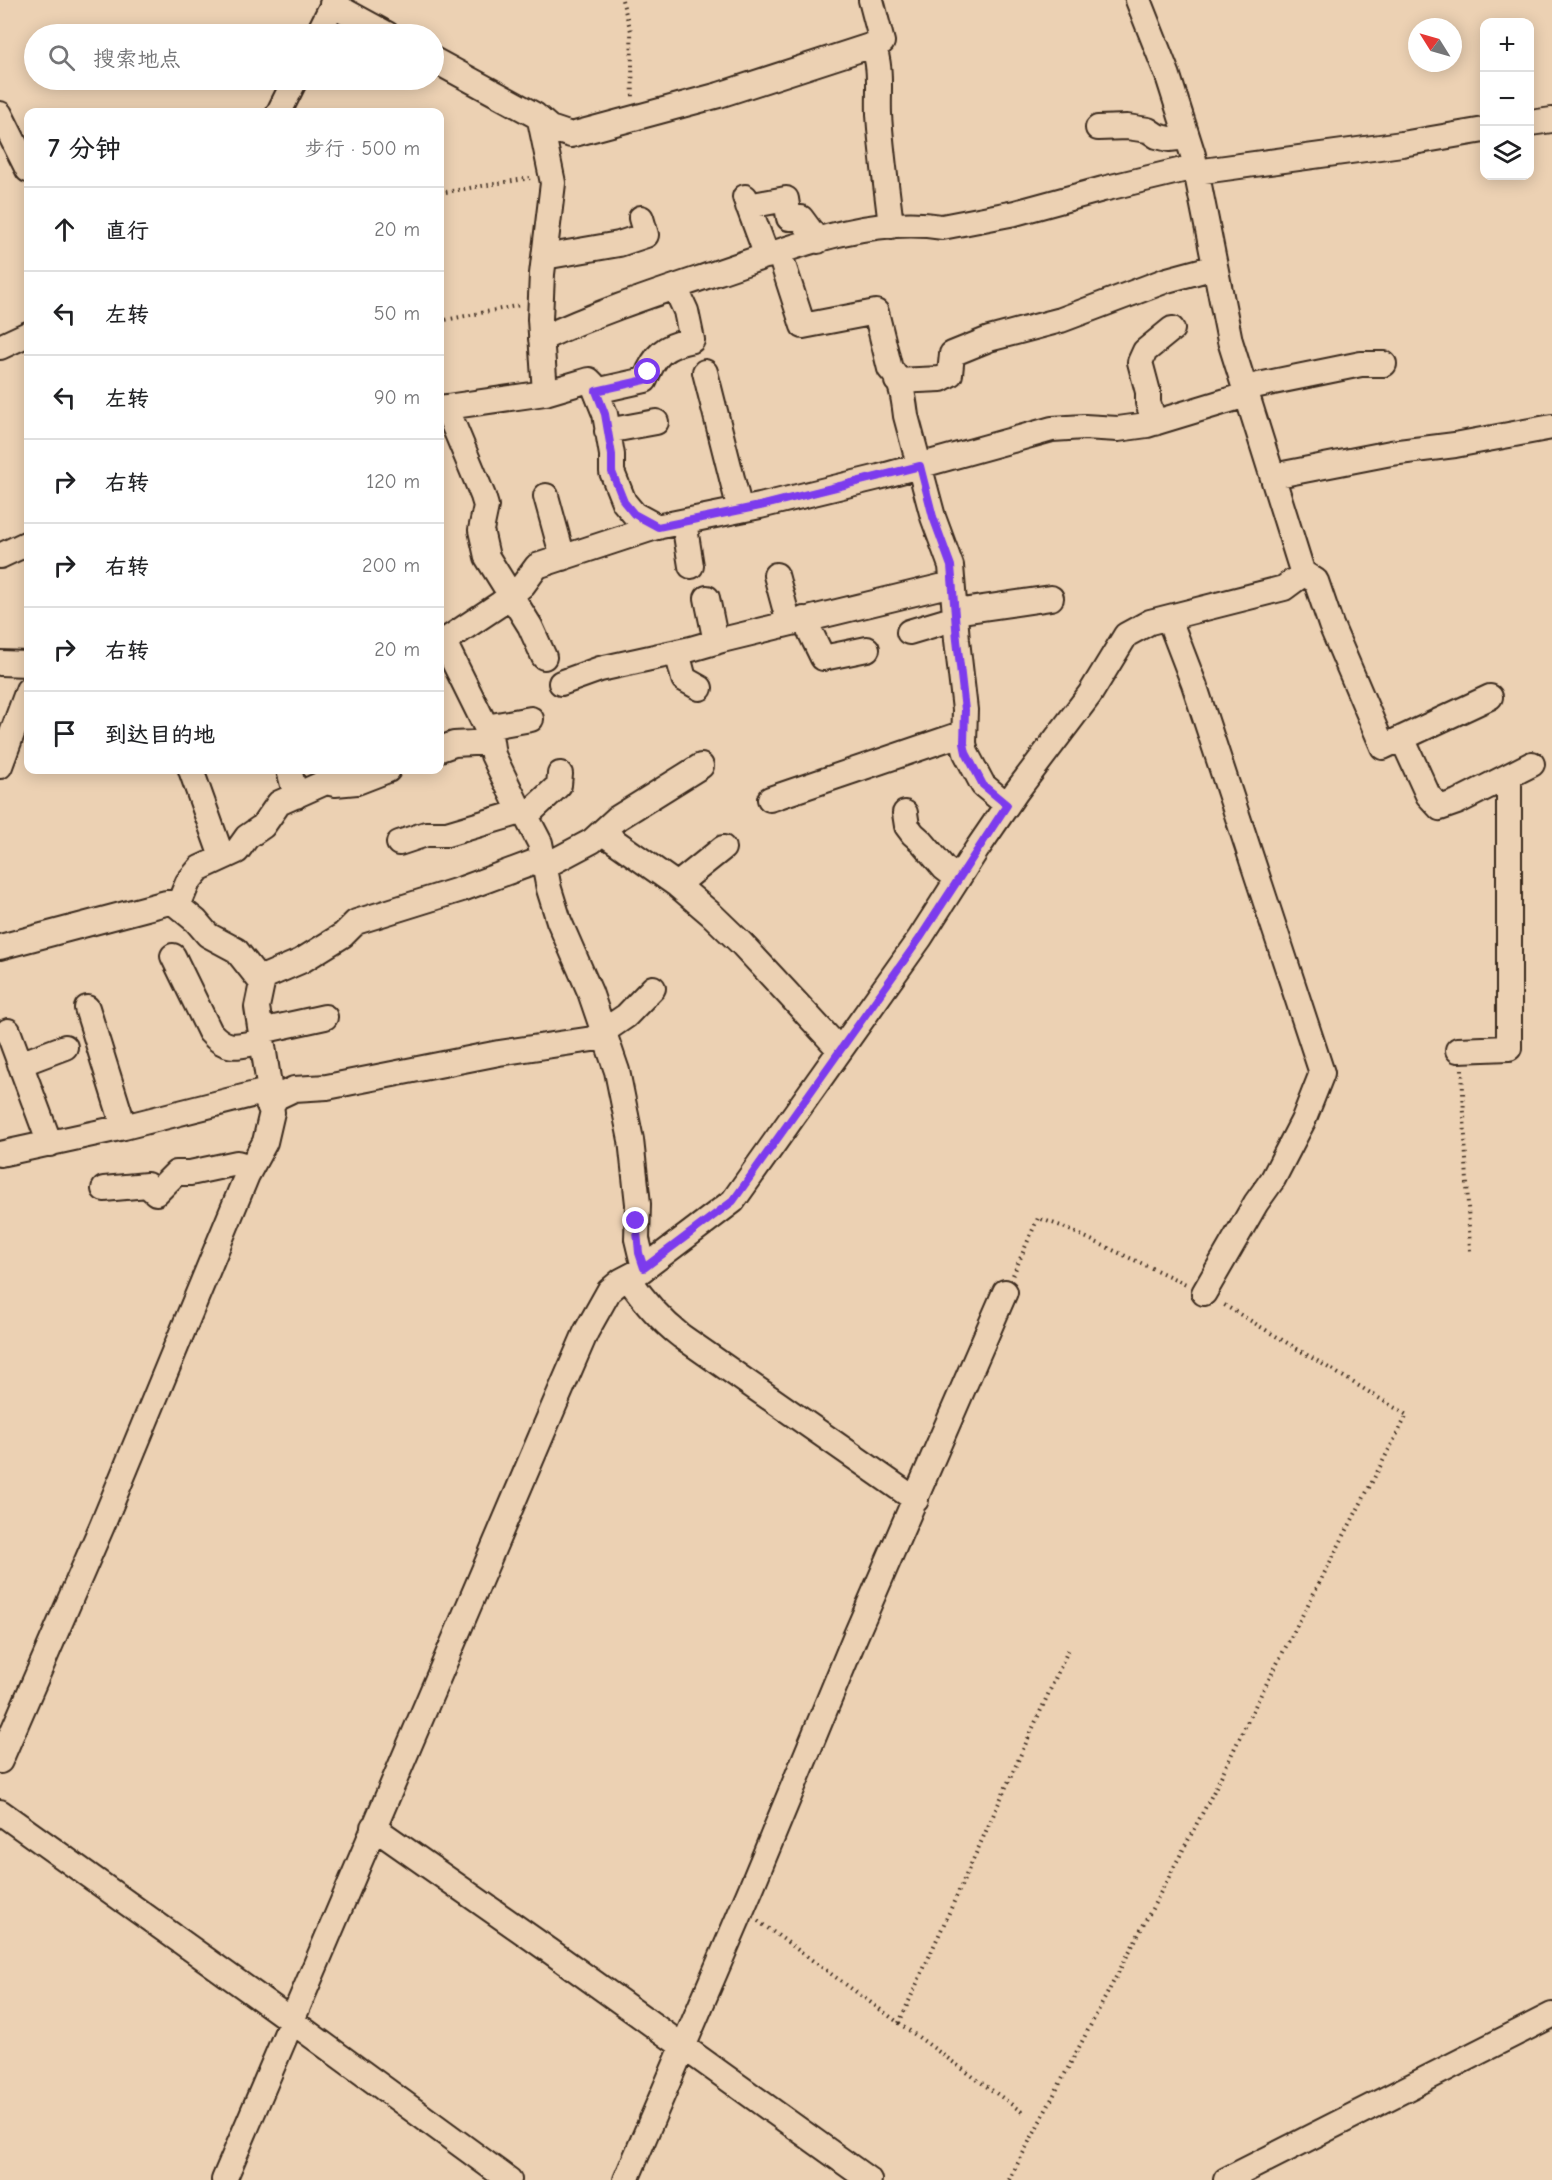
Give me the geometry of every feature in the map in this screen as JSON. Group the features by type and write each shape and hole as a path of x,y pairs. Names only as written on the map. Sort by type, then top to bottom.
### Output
{"street":[{"path":"444,66 540,120 550,128 572,135 719,95 882,42 871,0"},
{"path":"1138,0 1168,76 1187,137 1230,341 1303,573 1316,581 1331,625 1383,747 1490,697"},
{"path":"323,24 334,2 370,24"},
{"path":"873,45 880,73 879,113 891,226"},
{"path":"281,108 290,90"},
{"path":"0,114 24,162"},
{"path":"540,120 553,183 541,301 545,393"},
{"path":"1534,122 1552,120"},
{"path":"1098,128 1127,127 1148,130 1157,136 1169,139 1187,137"},
{"path":"541,339 584,319 675,287 848,232 891,226 942,227 1015,213 1103,189 1195,169 1402,144 1480,131"},
{"path":"818,241 801,218 789,218 786,199 747,201 804,326 876,312 890,369 896,374 904,399 906,416 933,517 951,566 965,710 966,753 983,785 1007,805"},
{"path":"544,257 619,244 646,235 641,218"},
{"path":"897,381 941,379 950,374 952,354 962,349 989,339 1061,320 1167,280 1215,267"},
{"path":"596,391 645,380 650,364 664,350 692,340 686,311 675,287"},
{"path":"1155,423 1148,403 1148,392 1140,362 1145,351 1172,329"},
{"path":"0,346 24,336"},
{"path":"444,642 510,596 523,585 537,566 658,527 740,510 920,466 1052,429 1068,427 1118,429 1155,423 1245,391 1361,364 1384,364"},
{"path":"705,372 740,510"},
{"path":"444,407 545,393 589,380 593,384 605,414 612,455 612,472 624,502 634,514 658,527"},
{"path":"444,409 477,480 486,506 481,530 485,552 510,596 531,626 544,657"},
{"path":"608,430 656,422"},
{"path":"1273,476 1391,453 1455,445 1552,427"},
{"path":"546,496 563,558"},
{"path":"684,522 691,566"},
{"path":"0,556 24,545"},
{"path":"224,2180 586,1332 609,1291 733,1201 778,1141 920,938 1007,805 1090,694 1126,635 1141,626 1284,588 1303,573"},
{"path":"776,575 797,621 824,658 867,649"},
{"path":"561,683 600,669 952,584"},
{"path":"707,598 716,642"},
{"path":"909,632 955,615 1051,598"},
{"path":"1170,619 1198,695 1322,1073 1303,1121 1273,1179 1256,1203 1204,1293"},
{"path":"444,647 489,734 493,755 540,843 559,921 590,992 617,1071 632,1140 638,1204 636,1273 648,1306 664,1323 681,1336 916,1500"},
{"path":"677,652 684,679 700,688"},
{"path":"0,663 24,664"},
{"path":"0,766 24,701"},
{"path":"444,748 531,719"},
{"path":"770,799 964,733"},
{"path":"1402,738 1428,795 1440,807 1450,805 1532,764"},
{"path":"259,979 301,961 343,935 356,922 544,863 578,850 603,833 616,819 701,766"},
{"path":"193,774 222,857"},
{"path":"290,774 296,796"},
{"path":"178,906 188,882 200,868 237,851 247,837 263,826 279,803 326,782 357,782 378,774"},
{"path":"399,843 426,834 447,834 524,814 559,785 560,774"},
{"path":"1460,1050 1509,1048 1509,776"},
{"path":"904,813 907,826 912,834 958,879"},
{"path":"603,833 676,885 711,914 741,943 840,1050"},
{"path":"676,885 723,848"},
{"path":"0,947 166,903 174,903 196,921 207,935 236,950 262,983 256,1007 269,1085 266,1099 272,1112 265,1142 251,1167 102,1526 0,1761"},
{"path":"173,956 210,1032 218,1042 227,1046 325,1017"},
{"path":"0,1154 277,1097 294,1089 327,1087 605,1034 653,988"},
{"path":"87,1008 124,1127"},
{"path":"8,1031 50,1144"},
{"path":"20,1064 65,1047"},
{"path":"104,1189 147,1185 156,1193 176,1173 190,1173 237,1163 251,1167"},
{"path":"626,2180 742,1911 855,1637 1005,1292"},
{"path":"0,1812 509,2180"},
{"path":"373,1827 869,2180"},
{"path":"1226,2180 1552,2015"}],"path":[{"path":"622,0 631,31 635,117"},
{"path":"444,192 552,177"},
{"path":"444,320 541,301"},
{"path":"1460,1050 1470,1251"},
{"path":"1009,2180 1213,1793 1257,1702 1407,1415"},
{"path":"899,2023 1070,1646"},
{"path":"742,1911 1022,2112"}],"route":[{"path":"636,1221 639,1253 644,1268 733,1201 778,1141 920,938 1007,805 983,785 966,753 965,710 951,566 933,517 920,466 760,506 658,527 628,510 624,502 612,472 612,455 605,414 596,391 645,380 648,372"}]}
